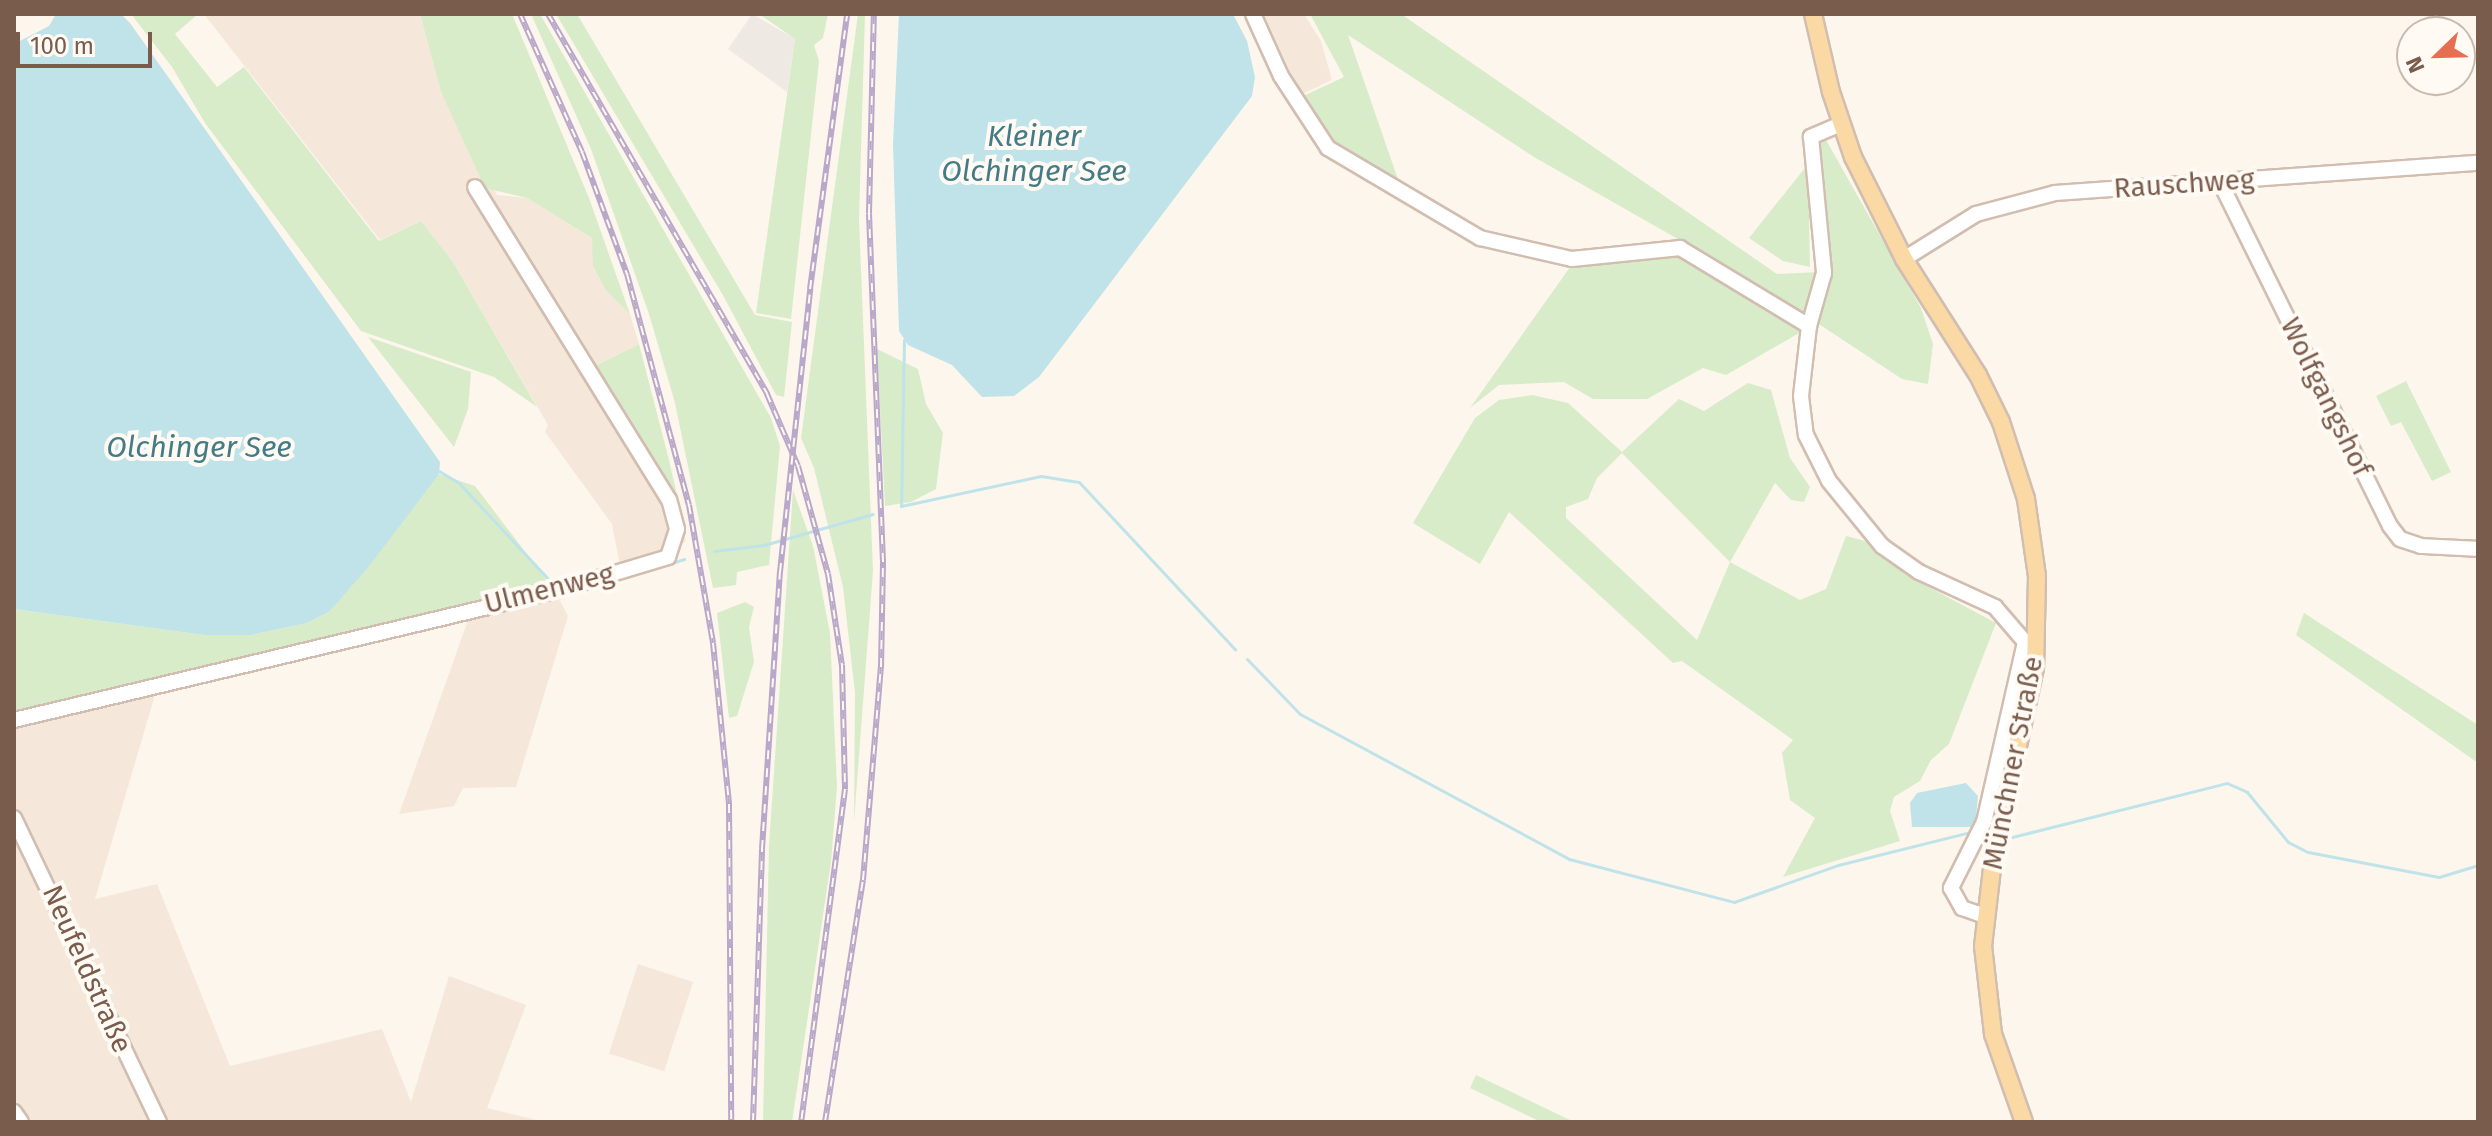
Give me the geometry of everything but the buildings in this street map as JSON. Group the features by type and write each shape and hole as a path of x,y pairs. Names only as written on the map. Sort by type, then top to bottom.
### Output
{"main road":[{"name":"Münchner Straße","path":"1813,14 1841,124 1904,259 2001,422 2034,543 2035,668 1985,916 1987,1004 2001,1066 2024,1122"}],"street":[{"path":"1253,14 1281,76 1328,148 1480,238 1572,259 1680,248 1809,326"},
{"path":"1841,124 1811,137 1824,273 1809,326 1802,412 1806,435 1829,481 1882,546 1919,572 1995,607 2025,642 1984,822 1951,888 1962,908 1985,916"},
{"name":"Rauschweg","path":"1904,259 1976,214 2055,193 2478,163"},
{"name":"Wolfgangshof","path":"2220,182 2390,526 2400,539 2421,546 2478,549"},
{"name":"Ulmenweg","path":"14,720 555,591 668,557 677,529 669,500 475,187"},
{"name":"Neufeldstraße","path":"14,818 159,1122"},
{"path":"14,1112 21,1122"}],"shaded area":[{"path":"204,14 420,14 441,92 497,195 527,198 592,238 607,292 630,314 639,344 595,366 673,500 686,541 668,557 621,571 612,524 545,432 548,425 453,262 421,221 380,240"},
{"path":"752,14 795,39 787,92 728,49"},
{"path":"1264,14 1304,14 1321,41 1332,80 1300,95"},
{"path":"555,591 568,616 516,787 463,788 454,806 399,814 472,609"},
{"path":"157,688 95,899 157,884 230,1066 382,1029 411,1102 449,976 526,1005 487,1108 545,1122 14,1122 14,720"},
{"path":"638,964 693,982 664,1071 609,1053"}],"green space":[{"path":"131,14 198,14 175,34 217,87 244,67 379,241 421,221 453,262 537,407 494,377 361,331 205,123 172,67"},
{"path":"420,14 512,14 589,198 630,314 607,292 593,266 592,238 527,198 485,188 441,92"},
{"path":"531,14 540,14 771,418 780,446 769,565 737,572 736,585 713,588 675,403 649,314 591,149"},
{"path":"556,14 577,14 755,315 792,322 784,397 776,395 724,297"},
{"path":"759,14 828,14 823,38 814,45 819,61 791,319 756,313 795,39"},
{"path":"858,14 865,14 859,219 873,571 854,822 855,693 843,587 814,468 801,438"},
{"path":"1310,14 1401,14 1777,274 1819,272 1815,146 1826,140 1921,308 1933,344 1928,384 1902,379 1769,291 1534,157 1348,35 1401,188 1320,140 1301,97 1344,77"},
{"path":"1808,164 1810,267 1783,261 1749,238"},
{"path":"1680,252 1801,332 1726,375 1703,368 1647,399 1593,399 1564,382 1499,385 1470,408 1573,263"},
{"path":"368,337 471,372 468,409 454,447"},
{"path":"639,344 678,499 673,500 595,366"},
{"path":"877,349 918,369 926,404 943,433 936,489 911,502 885,506"},
{"path":"2406,381 2451,472 2432,481 2401,422 2391,426 2376,396"},
{"path":"1748,383 1771,390 1790,458 1810,487 1804,502 1791,500 1775,483 1730,562 1800,600 1826,589 1846,536 1869,542 1914,579 1996,623 1949,744 1931,760 1920,781 1894,797 1890,811 1900,841 1783,877 1815,818 1790,800 1782,753 1793,740 1682,661 1673,663 1509,512 1480,564 1413,523 1475,418 1499,400 1532,395 1568,403 1622,452 1679,399 1704,411","holes":["1622,453 1730,562 1697,640 1566,518 1566,507 1588,499 1597,478"]},
{"path":"439,474 475,486 555,591 14,720 14,609 204,635 251,635 307,623 329,612"},
{"path":"793,490 813,546 830,633 837,787 831,862 792,1122 763,1122 769,846"},
{"path":"745,602 754,607 749,627 754,662 737,716 729,718 717,613"},
{"path":"2304,613 2478,725 2478,763 2296,635"},
{"path":"1476,1075 1574,1122 1541,1122 1470,1088"}],"water":[{"name":"Olchinger See","path":"56,14 121,14 130,23 440,462 439,474 370,565 329,612 307,623 251,635 204,635 14,609 14,44 49,26"},
{"name":"Kleiner Olchinger See","path":"899,14 1233,14 1247,41 1255,77 1252,96 1039,377 1014,396 982,397 952,365 908,345 899,331 893,144"},
{"path":"1966,783 1978,796 1975,827 1912,827 1910,803 1917,793"}],"waterway":[{"path":"904,340 901,506 1041,476 1079,482 1235,649"},
{"path":"439,471 459,483 553,584"},
{"path":"714,551 764,545 873,514"},
{"path":"668,564 684,559"},
{"path":"1247,659 1300,714 1569,859 1734,902 1838,865 1970,832"},
{"path":"2012,837 2227,783 2247,792 2288,842 2308,852 2439,877 2478,865"}],"railway":[{"path":"520,14 582,152 627,274 689,505 713,643 729,804 731,1122"},
{"path":"548,14 767,394 798,466 828,574 842,665 845,789 801,1122"},
{"path":"753,1122 762,849 780,572 810,289 847,14"},
{"path":"825,1122 863,880 881,667 883,562 869,213 874,14"}]}
